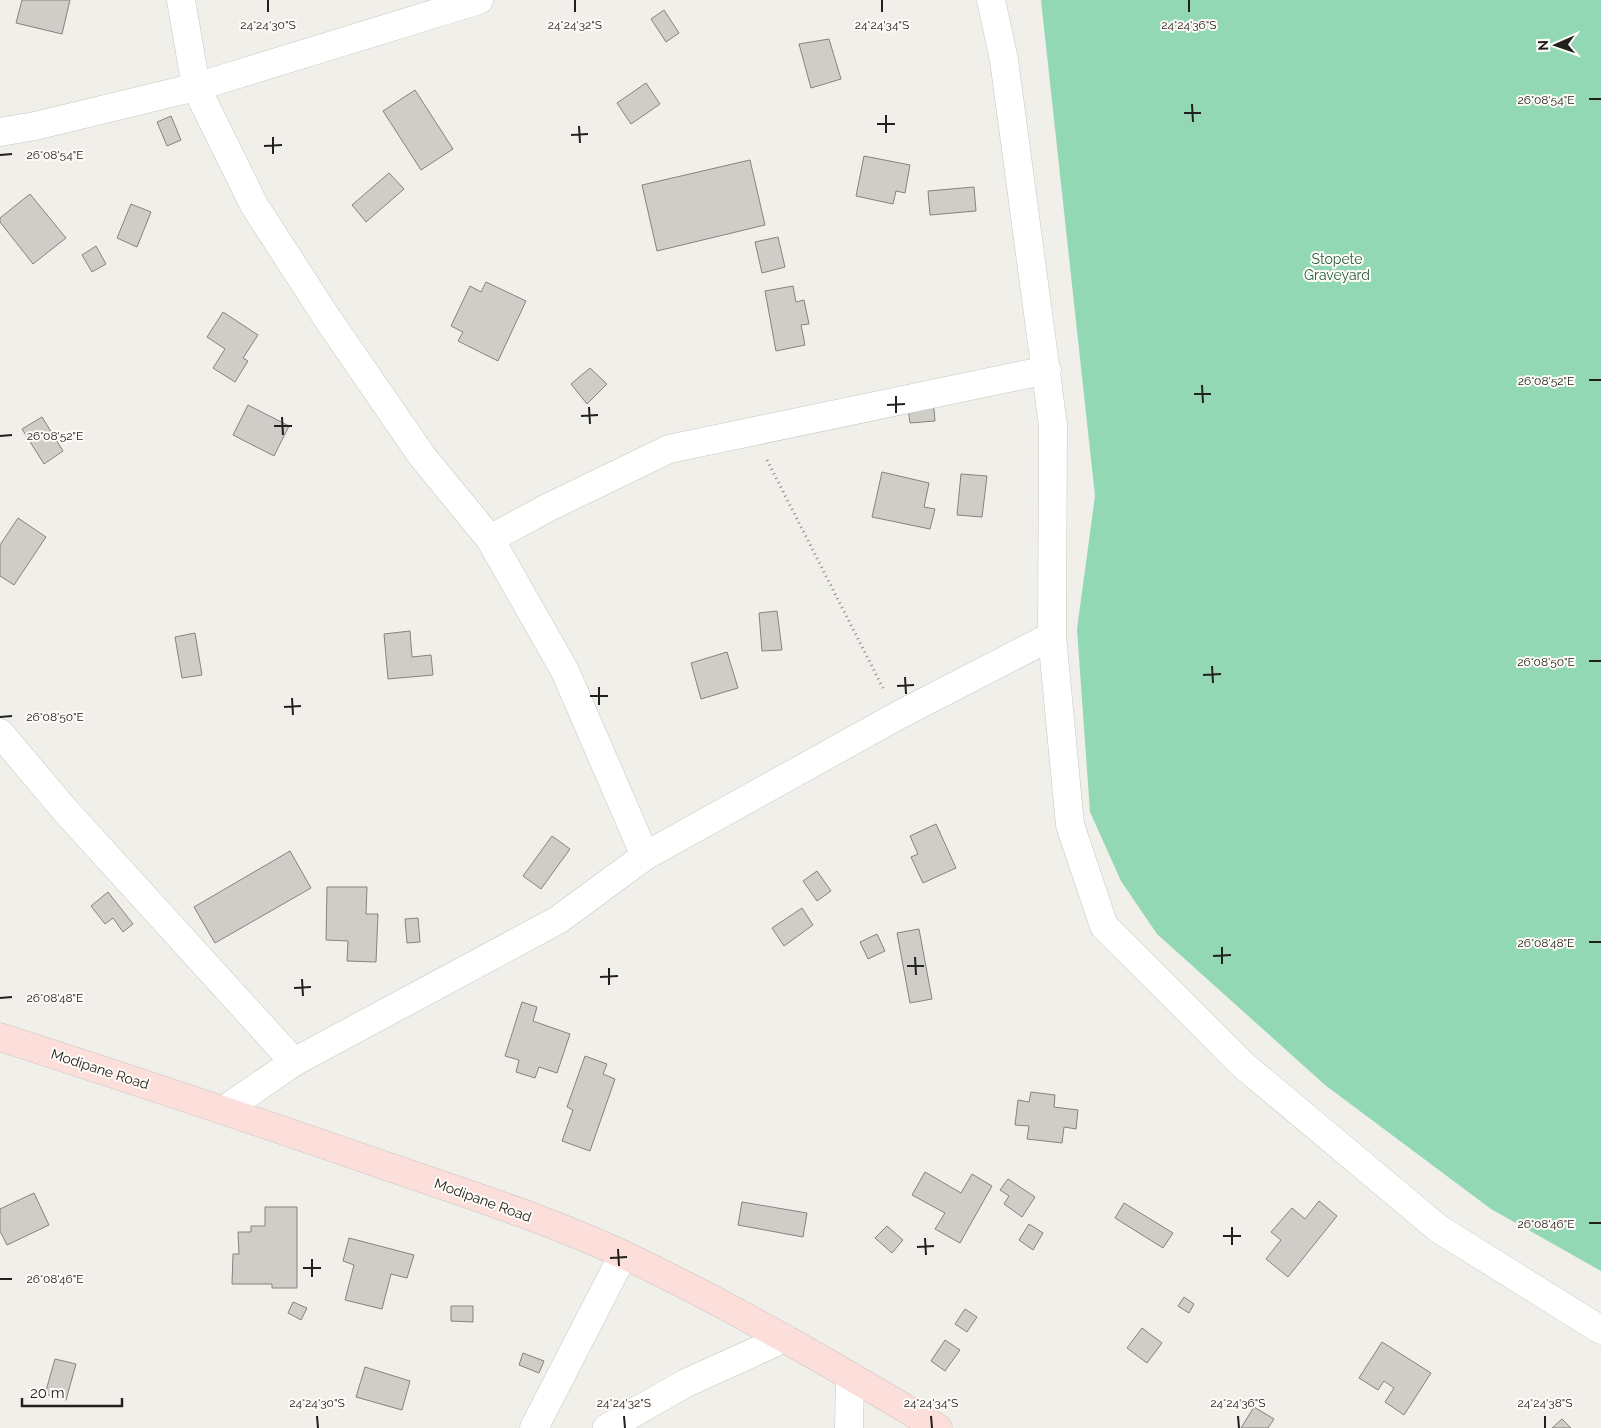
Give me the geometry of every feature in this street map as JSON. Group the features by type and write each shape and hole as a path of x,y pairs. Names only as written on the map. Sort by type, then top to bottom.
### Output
{"main road":[{"name":"Modipane Road","path":"0,1037 224,1110 528,1216 623,1255 785,1338 938,1428"}],"street":[{"path":"181,0 196,87 254,205 322,310 422,456 490,539 565,672 645,856"},
{"path":"0,132 35,126 196,87 479,0"},
{"path":"991,0 1004,60 1053,425 1052,636 1070,825 1104,926 1243,1065 1439,1229 1601,1330"},
{"path":"490,539 549,507 669,449 752,430 1047,370"},
{"path":"224,1110 294,1062 558,920 645,856 896,716 1052,636"},
{"path":"0,733 64,809 294,1062"},
{"path":"534,1428 623,1255"},
{"path":"607,1428 686,1383 785,1338"},
{"path":"849,1428 850,1376"}],"path":[{"path":"752,430 896,716"}],"green space":[{"name":"Stopete Graveyard","path":"1041,0 1601,0 1601,1271 1491,1209 1325,1085 1157,934 1121,881 1090,812 1077,629 1095,496"}],"building":[{"path":"22,0 70,0 62,34 16,23"},
{"path":"664,10 679,33 666,42 651,19"},
{"path":"829,39 841,79 811,88 799,44"},
{"path":"646,83 660,104 631,124 617,103"},
{"path":"415,90 453,149 421,170 383,111"},
{"path":"171,116 181,140 167,146 157,122"},
{"path":"864,156 910,165 905,193 896,191 893,204 856,196"},
{"path":"750,160 765,225 657,251 642,185"},
{"path":"389,173 404,189 366,222 352,205"},
{"path":"974,187 976,211 930,215 928,191"},
{"path":"30,194 66,238 33,264 0,222 0,218"},
{"path":"131,204 151,212 137,247 117,238"},
{"path":"778,237 785,267 762,273 755,242"},
{"path":"96,246 106,264 92,272 82,255"},
{"path":"486,282 526,301 498,361 458,341 463,332 451,326 470,286 481,292"},
{"path":"793,286 796,302 804,300 809,324 801,325 805,345 776,351 765,291"},
{"path":"223,312 258,335 243,358 248,361 235,382 213,368 225,349 207,337"},
{"path":"590,368 607,384 587,404 571,384"},
{"path":"933,398 935,421 910,423 907,401"},
{"path":"248,405 289,426 274,456 233,435"},
{"path":"42,417 63,451 44,464 22,429"},
{"path":"882,472 929,483 924,507 935,509 930,529 872,517"},
{"path":"961,474 987,476 982,517 957,515"},
{"path":"18,518 46,537 14,585 0,576 0,545"},
{"path":"777,611 782,650 762,651 759,613"},
{"path":"410,631 412,657 431,655 433,675 388,679 384,634"},
{"path":"195,633 202,675 182,678 175,637"},
{"path":"727,652 738,688 701,699 691,663"},
{"path":"936,824 956,868 923,883 911,857 918,854 910,836"},
{"path":"552,836 570,849 541,889 523,876"},
{"path":"290,851 311,888 215,943 194,907"},
{"path":"817,871 831,891 817,901 803,881"},
{"path":"327,887 367,887 366,914 378,914 376,962 347,961 348,941 326,940"},
{"path":"108,892 133,924 123,932 113,918 105,924 91,906"},
{"path":"802,908 813,925 784,946 772,928"},
{"path":"418,918 420,942 407,943 405,919"},
{"path":"919,929 932,999 910,1003 897,933"},
{"path":"877,934 885,951 868,959 860,942"},
{"path":"522,1002 537,1007 533,1021 570,1034 557,1073 539,1067 535,1078 516,1072 519,1060 505,1056"},
{"path":"585,1056 607,1064 603,1074 615,1079 590,1151 562,1141 573,1110 567,1107"},
{"path":"1031,1092 1055,1095 1054,1107 1078,1110 1076,1129 1064,1127 1062,1143 1027,1139 1029,1126 1015,1125 1018,1100 1029,1102"},
{"path":"925,1172 961,1193 972,1174 992,1186 960,1243 935,1229 945,1213 912,1195"},
{"path":"1008,1179 1035,1197 1022,1217 1004,1204 1009,1196 1000,1190"},
{"path":"34,1193 49,1225 7,1245 0,1231 0,1209"},
{"path":"1319,1201 1337,1216 1288,1277 1266,1259 1281,1240 1271,1232 1292,1208 1305,1219"},
{"path":"742,1202 807,1213 803,1237 738,1225"},
{"path":"1124,1203 1173,1233 1163,1248 1115,1218"},
{"path":"265,1207 297,1207 297,1288 272,1288 272,1284 232,1284 233,1254 239,1254 238,1232 251,1232 251,1226 265,1226"},
{"path":"1029,1224 1043,1233 1033,1250 1019,1240"},
{"path":"887,1226 903,1240 892,1253 875,1238"},
{"path":"349,1238 414,1255 407,1278 391,1274 382,1309 345,1300 354,1265 343,1261"},
{"path":"1184,1297 1194,1304 1189,1313 1178,1306"},
{"path":"293,1302 307,1308 301,1320 288,1313"},
{"path":"451,1306 473,1306 473,1322 451,1321"},
{"path":"965,1309 977,1317 967,1332 955,1324"},
{"path":"1142,1328 1162,1343 1147,1363 1127,1348"},
{"path":"945,1340 960,1350 945,1371 931,1361"},
{"path":"1382,1342 1431,1373 1404,1415 1385,1402 1394,1388 1384,1381 1378,1390 1359,1378"},
{"path":"523,1353 544,1361 539,1373 519,1365"},
{"path":"55,1359 76,1364 66,1400 45,1394"},
{"path":"365,1367 410,1381 402,1410 356,1397"},
{"path":"1254,1407 1274,1419 1268,1428 1241,1428"},
{"path":"1562,1419 1571,1428 1552,1428"}]}
